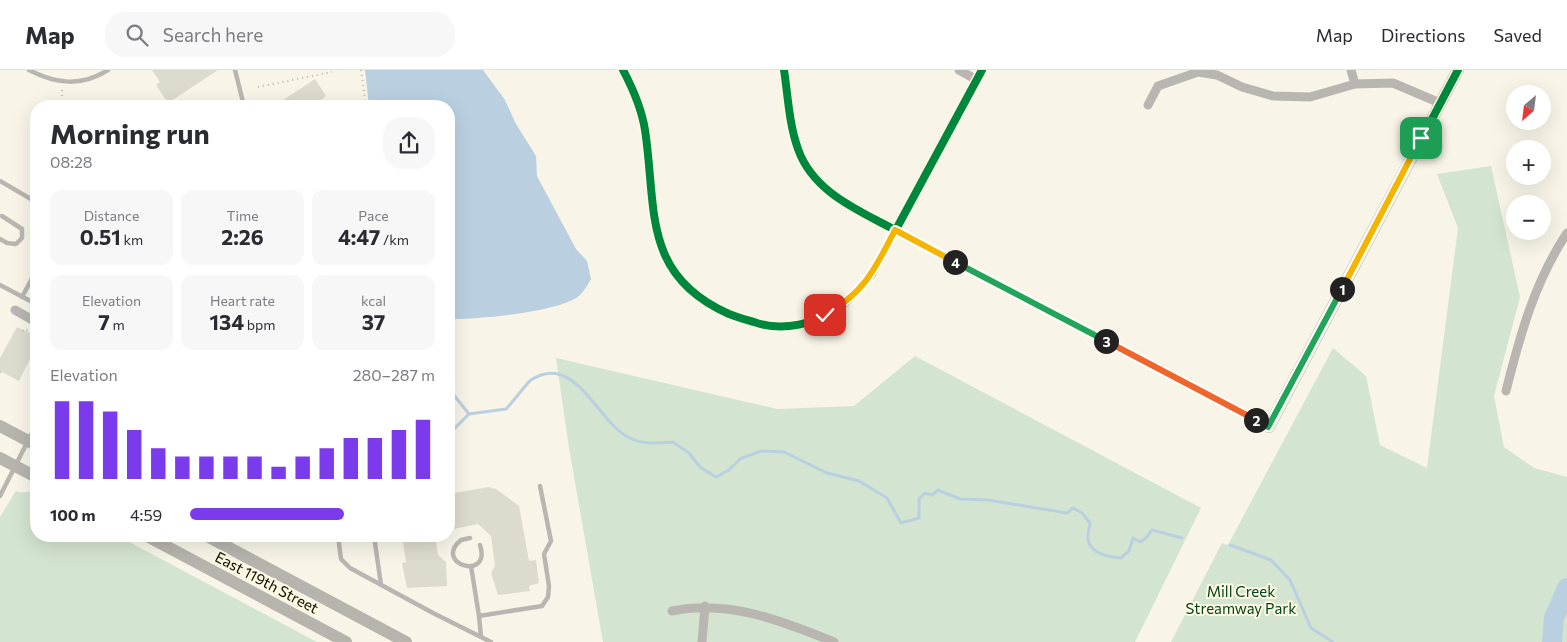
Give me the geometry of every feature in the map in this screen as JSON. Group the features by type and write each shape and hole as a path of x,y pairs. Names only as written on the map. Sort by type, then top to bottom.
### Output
{"main road":[{"path":"1268,427 1458,70"},
{"path":"0,426 30,442"},
{"path":"0,458 30,474"},
{"name":"East 119th Street","path":"158,542 346,642"},
{"name":"East 119th Street","path":"218,542 406,642"}],"street":[{"path":"623,70 642,117 653,214 661,248 667,262 700,298 729,314 761,325 780,326 809,322 825,315 840,306 872,274 982,70"},
{"path":"784,70 797,148 805,166 815,179 833,194 850,206 1268,427"},
{"path":"959,70 977,80"},
{"path":"1351,70 1355,84"},
{"path":"1148,105 1158,86 1198,72 1216,75 1242,87 1274,96 1310,97 1355,84 1393,83 1440,103"},
{"path":"1506,391 1528,311 1546,268 1567,233"},
{"path":"15,310 30,319"},
{"path":"672,611 705,606 723,607 762,616 834,642"},
{"path":"702,642 705,606"}],"lane":[{"path":"29,70 62,82 76,83 108,70"},
{"path":"235,70 242,100"},
{"path":"0,182 30,199"},
{"path":"0,239 7,243 16,244 22,238 22,229 2,216"},
{"path":"22,297 30,282"},
{"path":"0,285 30,301"},
{"path":"0,496 15,466 30,446"},
{"path":"479,616 542,606 548,597 549,586 544,554 551,541 540,486"},
{"path":"470,538 460,540 453,552 460,564 471,566 480,559 482,550 480,545"},
{"path":"339,542 341,559 350,568 491,642"},
{"path":"375,542 381,585"},
{"path":"471,566 481,637"}],"path":[{"path":"361,70 365,100"},
{"path":"258,87 332,72"},
{"path":"22,330 24,328 30,332"}],"green space":[{"name":"Mill Creek Streamway Park","path":"1491,166 1520,297 1494,396 1504,447 1534,468 1567,477 1567,642 1171,642 1222,543 1228,545 1333,348 1366,376 1380,445 1427,468 1458,228 1437,174"},
{"path":"915,356 1201,508 1135,642 603,642 569,448 556,358 777,409 854,406"},
{"path":"16,491 30,492 30,542 129,542 317,642 0,642 0,517"}],"water":[{"path":"365,70 483,70 505,100 516,124 536,156 537,176 576,249 587,261 591,279 580,295 571,301 556,306 517,314 455,319 455,100 368,100"}],"building":[{"path":"152,70 218,70 173,100 166,100 156,85 160,82"},
{"path":"315,79 326,96 321,100 283,100"},
{"path":"17,327 30,333 30,359 19,381 0,371 0,358"},
{"path":"489,487 496,489 519,506 529,561 536,560 539,583 529,586 530,591 498,595 491,573 495,566 491,536 478,524 455,529 455,493"},
{"path":"403,542 436,542 438,555 446,562 447,586 407,588 402,563 406,562"}],"waterway":[{"path":"455,428 469,414 506,409 531,380 546,374 560,375 573,381 606,418 628,437 644,442 673,442 689,453 700,467 716,477 729,470 740,459 761,451 784,452 827,473 859,481 887,498 901,523 919,518 919,499 925,493 932,495 938,490 960,499 988,500 1067,513 1073,508 1082,513 1090,523 1088,537 1092,548 1100,554 1111,557 1121,558 1129,551 1133,538 1140,542 1152,530 1182,538"},
{"path":"455,396 469,414"},
{"path":"1230,545 1271,560 1290,580 1311,628 1333,642"},
{"path":"1552,642 1554,618 1567,588"}],"cycle path":[{"path":"623,70 644,123 658,237 667,259 680,280 701,298 729,314 765,325 776,326 799,325 831,313 849,300 872,274 982,70"},
{"path":"784,70 791,120 798,149 814,177 838,198 866,215 1269,427 1458,70"}],"route":[{"path":"825,315 840,306 872,274 895,230 1268,427 1421,138"}]}
